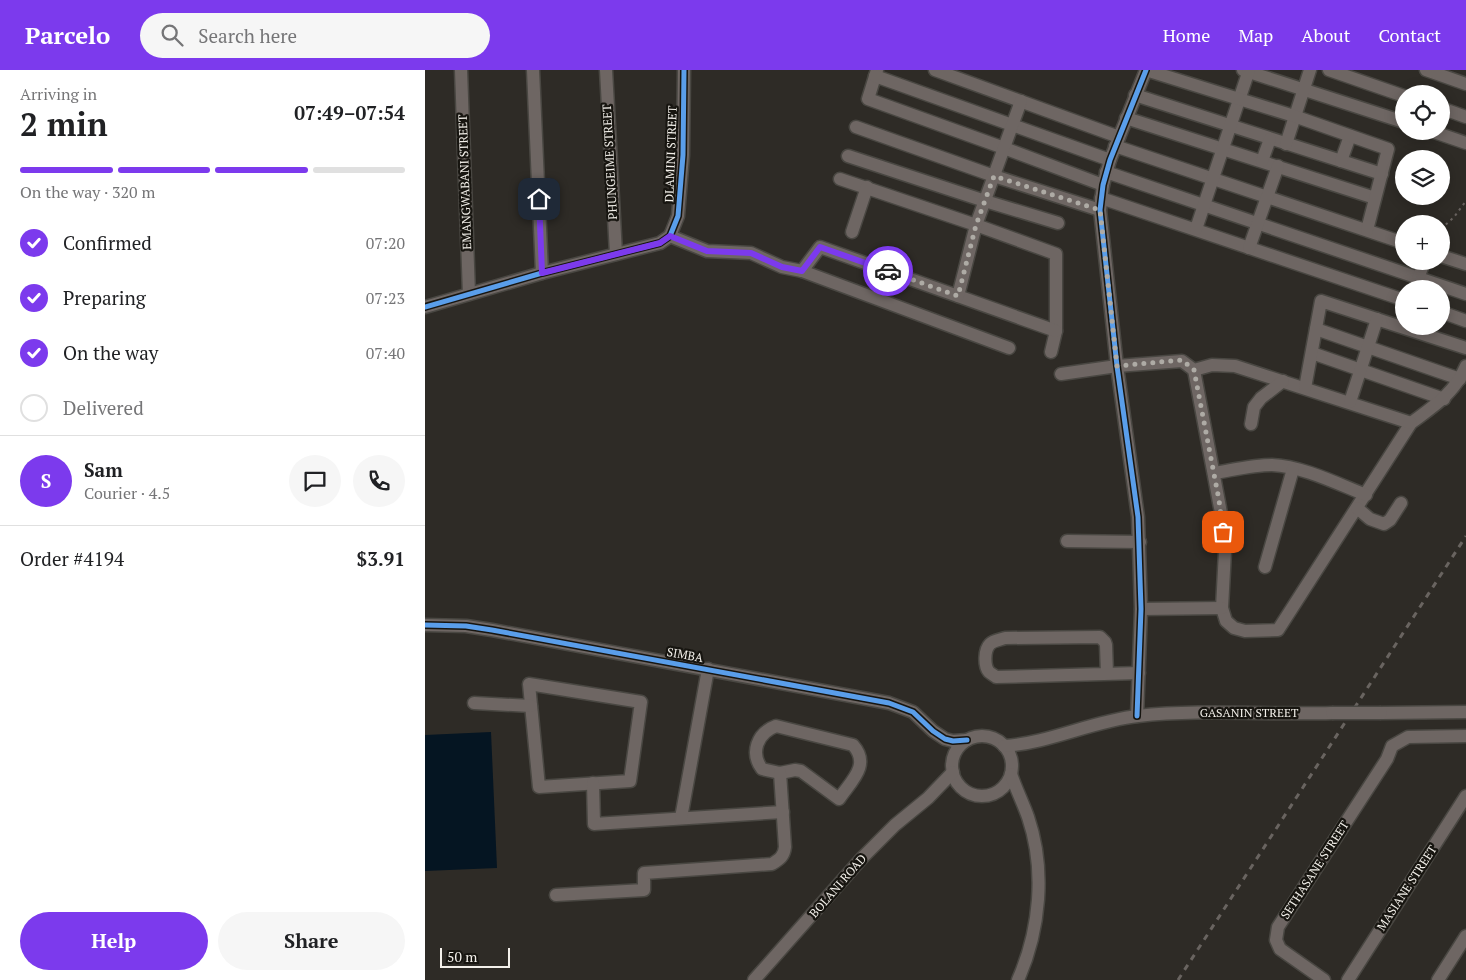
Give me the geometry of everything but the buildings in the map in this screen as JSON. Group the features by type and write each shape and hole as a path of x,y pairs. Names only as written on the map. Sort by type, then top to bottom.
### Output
{"street":[{"name":"EMANGWABANI STREET","path":"461,70 469,294"},
{"path":"533,70 542,273"},
{"name":"PHUNGEIME STREET","path":"606,70 616,254"},
{"name":"DLAMINI STREET","path":"670,236 677,222 680,200 684,145 684,70"},
{"path":"935,70 1021,101 1212,178 1395,240"},
{"path":"1137,716 1141,609 1140,542 1117,366 1101,204 1103,184 1108,166 1146,70 1294,116 1388,149 1367,230"},
{"path":"1286,144 1310,70"},
{"path":"1329,70 1395,93"},
{"path":"1426,70 1466,84"},
{"path":"1196,229 1247,71 1395,119"},
{"path":"1103,184 867,99 876,73 1013,124 1203,205 1257,222 1407,280"},
{"path":"1135,94 1269,139 1382,174"},
{"path":"958,296 976,225 1021,101"},
{"path":"1450,111 1466,117"},
{"path":"1126,118 1375,198"},
{"path":"856,127 994,176 1196,229 1395,297"},
{"path":"1341,161 1350,136"},
{"path":"1450,137 1465,141"},
{"path":"1262,161 1269,139"},
{"path":"848,156 1058,224"},
{"path":"1249,248 1278,166"},
{"path":"840,179 1055,254 1056,331 1051,352"},
{"path":"852,232 867,187"},
{"path":"425,307 542,273 660,243 670,236 707,251 751,253 782,267 802,271 1009,348"},
{"path":"802,271 820,247 1056,331"},
{"path":"1450,259 1466,264"},
{"path":"1450,291 1466,294"},
{"path":"1305,388 1321,301 1395,323"},
{"path":"1450,315 1466,321"},
{"path":"1350,402 1377,319"},
{"path":"1316,330 1460,379"},
{"path":"1430,335 1466,348"},
{"path":"1311,353 1444,399"},
{"path":"1061,374 1117,366 1182,360 1194,370 1221,513 1225,551 1222,608 1226,620 1234,628 1245,631 1278,630 1411,423 1444,399 1460,379 1466,366"},
{"path":"1194,370 1212,365 1235,366 1411,423"},
{"path":"1251,424 1254,407 1261,398 1283,381"},
{"path":"1214,473 1255,466 1274,465 1293,469 1365,495"},
{"path":"1265,567 1293,469"},
{"path":"1357,508 1370,519 1384,524 1390,520 1401,503"},
{"path":"1067,541 1140,542"},
{"path":"1141,609 1222,608"},
{"name":"SIMBA","path":"425,625 475,627 709,669 898,706 913,712 933,731"},
{"path":"1107,674 1106,645 1099,637 1005,638 996,640 988,646 986,655 986,667 996,677 1107,674 1139,673"},
{"path":"681,818 709,669"},
{"path":"529,684 641,702 630,781 593,783 539,786 529,684"},
{"path":"474,703 531,706"},
{"name":"GASANIN STREET","path":"1011,768 1024,748 1035,743 1089,727 1137,716 1466,712"},
{"path":"776,726 853,745 858,751 861,762 859,770 839,799 801,771 795,770 780,773 761,769 756,762 757,742 766,730 776,726"},
{"path":"933,731 945,739 953,741 967,740 979,736 989,737 997,740 1009,754 1011,768 1034,840 1039,882 1035,926 1018,980"},
{"path":"933,731 960,787 969,793 989,796 999,791 1007,782 1011,768"},
{"name":"SETHASANE STREET","path":"1325,980 1283,953 1277,946 1276,934 1278,927 1387,759 1393,746 1408,737 1466,736"},
{"path":"952,767 958,748 967,740"},
{"name":"GASANIN STREET","path":"1004,746 1035,743"},
{"name":"BOLANI ROAD","path":"754,980 862,858 895,825 928,798 952,767"},
{"path":"556,895 644,890 644,873 773,864 780,860 784,854 780,773"},
{"path":"593,783 595,824 783,812"},
{"name":"BOLANI ROAD","path":"928,798 943,791 960,787"},
{"path":"999,791 1024,808"},
{"name":"MASIANE STREET","path":"1348,980 1466,796"},
{"path":"1438,980 1466,936"}],"path":[{"path":"1450,221 1466,201"}],"water":[{"path":"491,732 497,868 425,871 425,735"}],"railway":[{"path":"1178,980 1466,536"}],"cycle path":[{"path":"425,307 542,273 660,243 670,236 678,216 683,155 684,70"},
{"path":"1137,716 1141,609 1138,517 1117,366 1100,210 1103,185 1110,160 1146,70"},
{"path":"425,625 466,626 492,630 889,703 913,712 933,731 945,739 953,741 967,740"}],"way so far":[{"path":"888,271 958,296 976,225 994,176 1100,210 1117,366 1182,360 1194,370 1219,500 1223,532"}],"route":[{"path":"539,199 542,273 660,243 667,240 670,236 707,251 751,253 792,270 802,271 820,247 888,271"}]}
